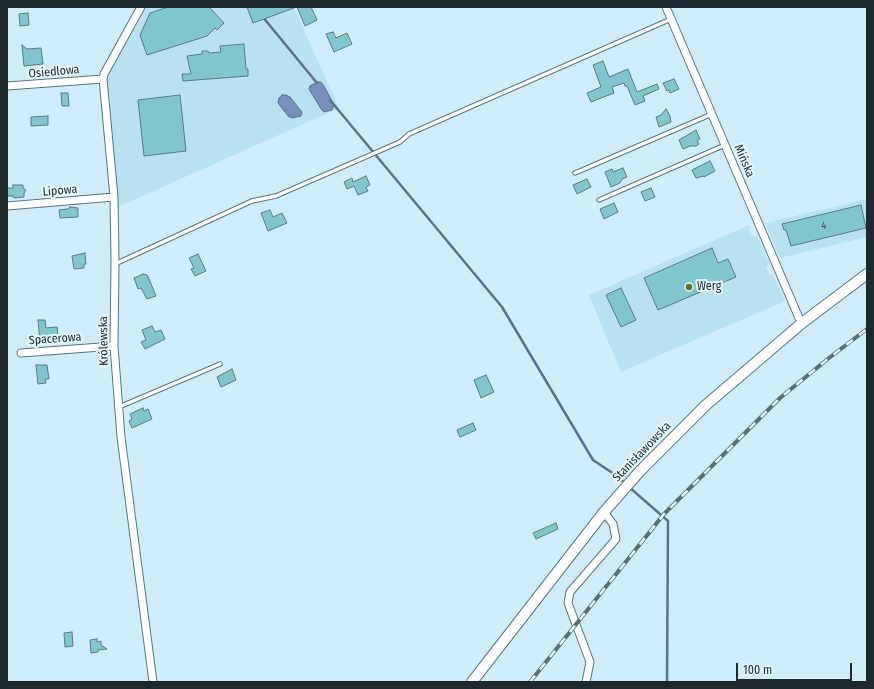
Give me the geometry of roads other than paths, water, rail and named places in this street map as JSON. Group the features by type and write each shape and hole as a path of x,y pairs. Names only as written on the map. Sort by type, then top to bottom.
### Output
{"street":[{"name":"Królewska","path":"141,7 104,74 103,79 114,197 114,346 121,437 153,682"},
{"name":"Mińska","path":"666,7 802,323"},
{"name":"Osiedlowa","path":"7,86 103,79"},
{"name":"Lipowa","path":"7,206 114,197"},
{"name":"Stanisławowska","path":"472,682 604,512 627,485 706,405 802,323 867,274"},
{"name":"Spacerowa","path":"21,353 114,346"},
{"path":"586,682 590,662 568,603 570,592 616,539 613,524 604,512"}],"lane":[{"path":"115,264 252,201 276,196 400,142 409,134 671,19"},
{"path":"575,173 712,114"},
{"path":"599,200 725,145"},
{"path":"119,407 220,364"}],"water":[{"path":"317,82 321,82 324,86 334,105 332,110 324,112 309,89 310,86"},
{"path":"282,95 290,97 302,112 301,116 292,118 288,116 278,103 279,98"}],"waterway":[{"path":"262,16 317,83"},
{"path":"330,100 502,307 593,460 625,483"},
{"path":"629,487 668,521 667,682"}],"railway":[{"path":"530,682 664,514 780,398 867,329"}],"place":[{"name":"Werg","path":"689,287"}]}
